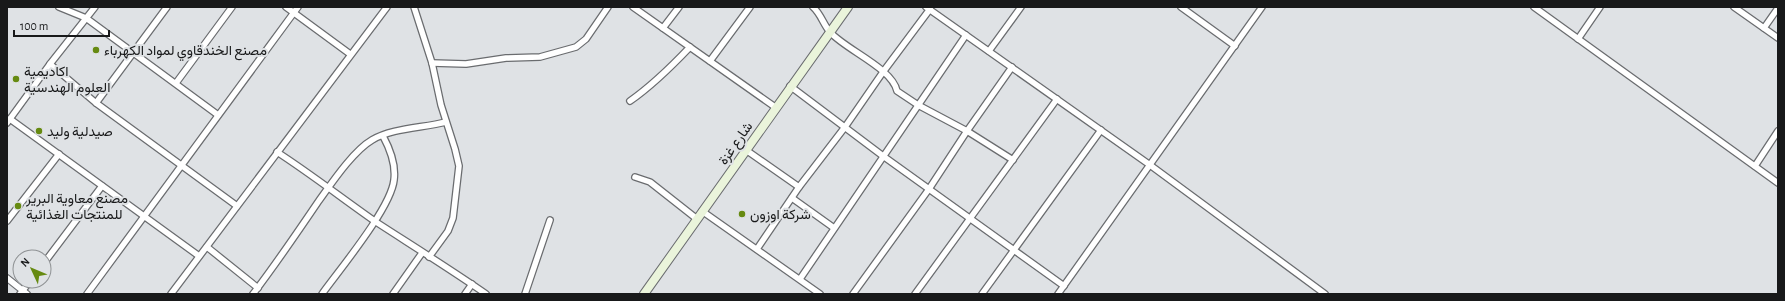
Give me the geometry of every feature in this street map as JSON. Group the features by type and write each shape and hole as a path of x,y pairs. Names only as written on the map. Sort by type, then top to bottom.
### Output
{"main road":[{"name":"شارع غزة","path":"644,294 775,107 848,7"}],"street":[{"path":"59,7 86,18 218,115"},
{"path":"95,7 50,64 9,121 59,154 199,256"},
{"path":"96,103 167,7"},
{"path":"176,83 232,7"},
{"path":"286,7 350,54"},
{"path":"87,294 298,7"},
{"path":"171,294 350,54 387,7"},
{"path":"414,7 432,63 435,82 446,122 456,149 459,166 453,218 448,231 429,257"},
{"path":"432,63 466,64 506,58 540,57 576,47 586,39 608,7"},
{"path":"633,7 775,107"},
{"path":"664,28 679,7"},
{"path":"710,61 750,7"},
{"path":"813,7 819,12 830,32 883,72 895,84 897,91 918,105 967,131 1013,160"},
{"path":"989,51 1020,7"},
{"path":"1181,7 1235,46"},
{"path":"1058,294 1262,7"},
{"path":"1534,7 1778,183"},
{"path":"1578,39 1600,7"},
{"path":"1734,7 1778,38"},
{"path":"757,249 799,187 845,128 928,8 1150,164 1325,294"},
{"path":"1764,28 1778,8"},
{"path":"800,279 966,35"},
{"path":"630,101 670,69 690,47"},
{"path":"50,64 96,103 237,206"},
{"path":"853,294 929,189 967,131 1012,67"},
{"path":"790,86 883,156 1064,286"},
{"path":"915,294 1057,99"},
{"path":"253,294 340,171 364,145 373,139 404,129 426,127 446,122"},
{"path":"982,294 1101,130"},
{"path":"1755,166 1778,131"},
{"path":"322,294 375,221 389,197 394,181 393,162 389,147 383,136"},
{"path":"746,150 799,187"},
{"path":"277,152 316,177 328,188 422,253 486,294"},
{"path":"7,221 59,154"},
{"path":"635,177 650,182 697,219"},
{"path":"52,252 102,186"},
{"path":"792,198 834,228"},
{"path":"702,211 820,294"},
{"path":"525,294 550,220"},
{"path":"207,247 258,288"},
{"path":"393,294 422,253"},
{"path":"7,278 23,293"},
{"path":"465,294 472,284"}],"place":[{"name":"مصنع الخندقاوي لمواد الكهرباء","path":"96,50"},
{"name":"اكاديمية العلوم الهندسية","path":"16,79"},
{"name":"صيدلية وليد","path":"39,131"},
{"name":"مصنع معاوية البرير للمنتجات الغذائية","path":"18,206"},
{"name":"شركة اوزون","path":"742,214"}]}
